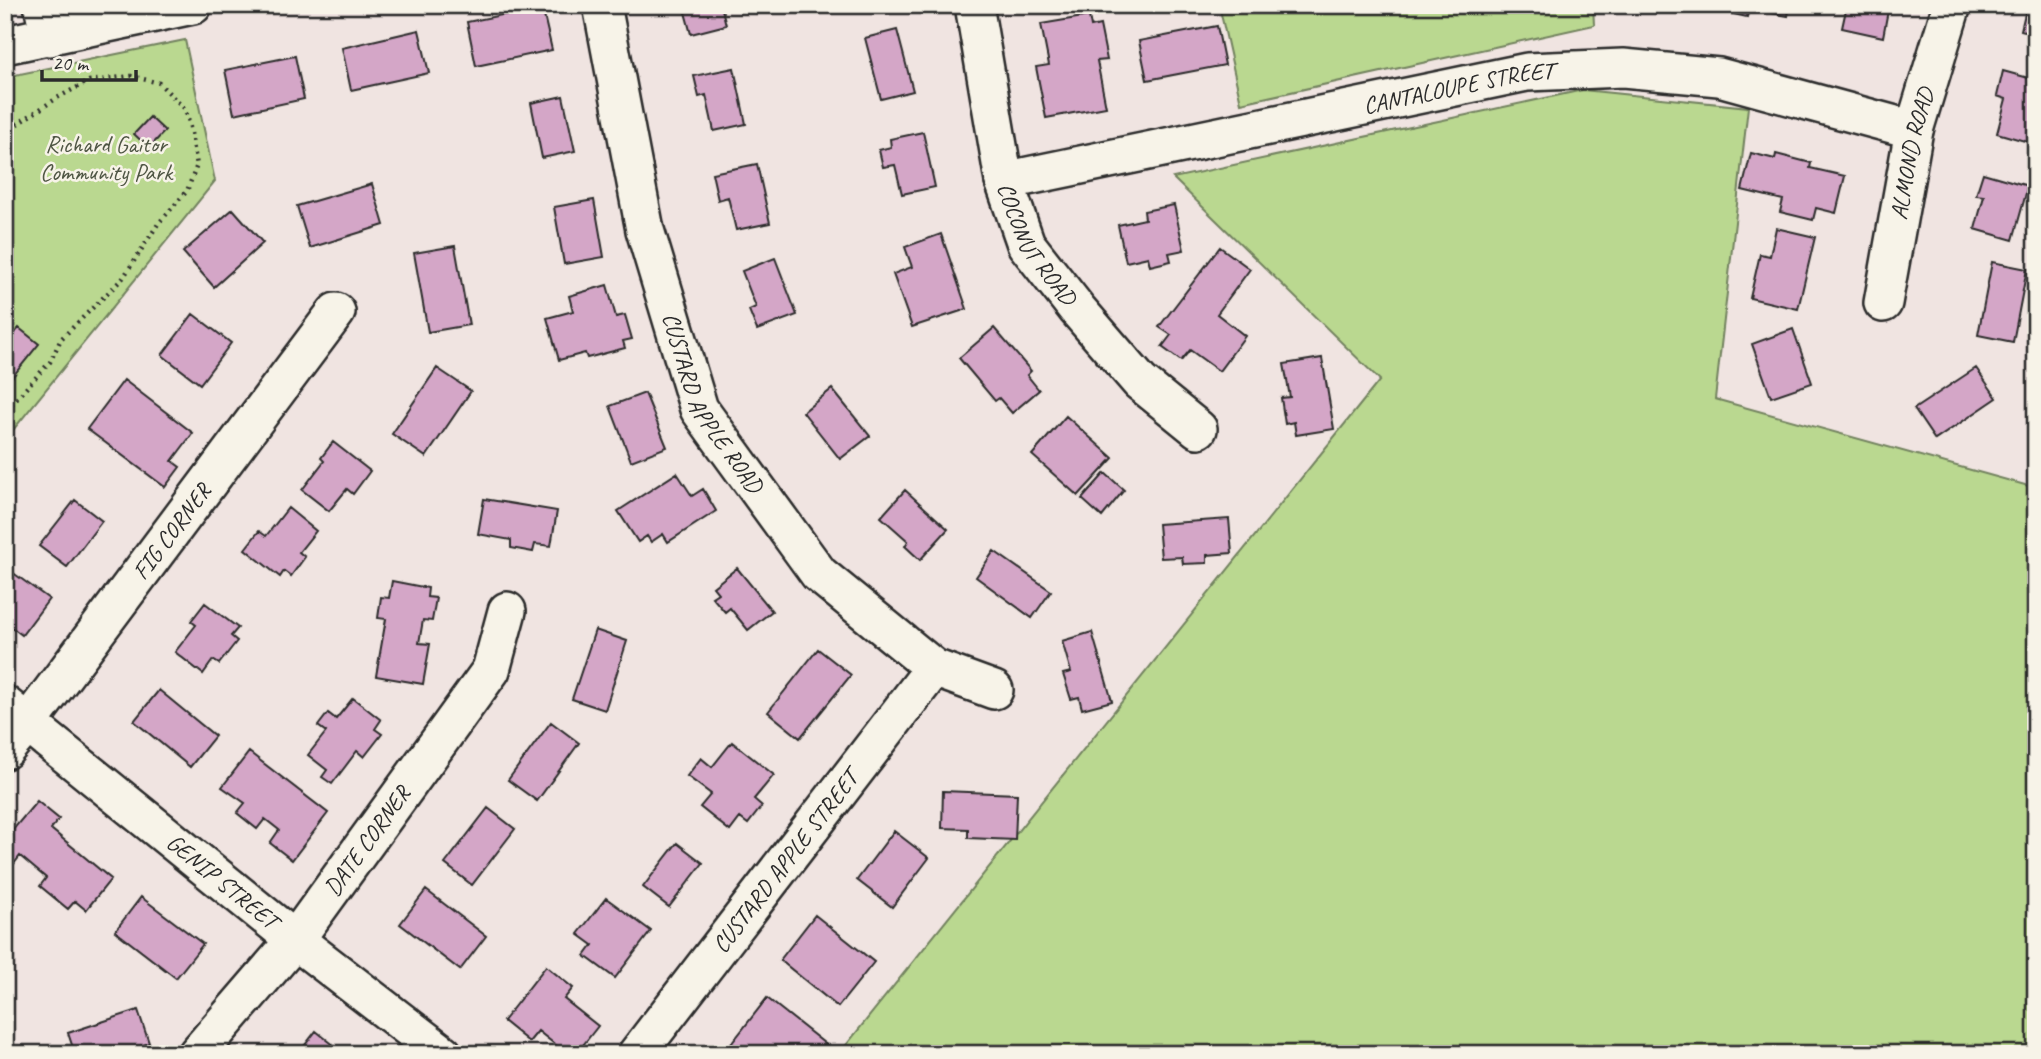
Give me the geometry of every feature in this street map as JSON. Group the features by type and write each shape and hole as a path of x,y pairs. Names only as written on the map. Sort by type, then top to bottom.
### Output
{"street":[{"path":"5,45 47,21 193,5"},
{"name":"CUSTARD APPLE ROAD","path":"602,5 645,230 699,409 819,574 934,668 994,690"},
{"name":"COCONUT ROAD","path":"974,5 1004,181 1026,244 1140,382 1198,429"},
{"name":"ALMOND ROAD","path":"1883,303 1914,130 1952,5"},
{"name":"CANTALOUPE STREET","path":"1004,181 1527,72 1623,68 1718,77 1914,130"},
{"name":"FIG CORNER","path":"13,726 336,312"},
{"name":"DATE CORNER","path":"197,1054 295,940 491,670 506,611"},
{"name":"CUSTARD APPLE STREET","path":"637,1054 934,668"},
{"name":"GENIP STREET","path":"13,726 443,1054"}],"path":[{"path":"5,132 57,97 89,81 131,76 159,83 184,108 190,121 197,165 187,191 158,224 123,278 68,331 50,362 5,411"}],"green space":[{"path":"1219,5 1593,5 1594,25 1241,103"},
{"name":"Richard Gaitor Community Park","path":"185,40 215,181 5,440 5,77"},
{"path":"1583,90 1748,107 1715,399 2036,488 2036,1054 839,1054 1380,380 1173,178"}],"building":[{"path":"683,5 721,5 726,25 691,34"},
{"path":"1730,5 1790,5 1788,16 1749,9 1747,17 1729,13"},
{"path":"1847,5 1889,5 1883,37 1842,28"},
{"path":"2027,5 2036,5 2036,34 2021,30"},
{"path":"542,7 552,50 476,66 467,22"},
{"path":"1089,16 1091,27 1100,25 1107,60 1097,61 1106,107 1046,118 1036,67 1049,65 1041,24"},
{"path":"1217,26 1225,65 1147,80 1139,41"},
{"path":"419,30 429,73 351,90 342,48"},
{"path":"897,30 913,91 881,99 865,38"},
{"path":"295,56 304,99 234,114 225,70"},
{"path":"734,68 746,124 714,131 706,95 699,97 694,76"},
{"path":"2003,71 2036,80 2035,144 1997,133 2006,99 1997,96"},
{"path":"563,96 575,151 542,158 531,103"},
{"path":"150,117 165,131 149,148 134,134"},
{"path":"923,132 935,187 902,194 895,165 883,167 879,150 891,147 890,139"},
{"path":"1751,153 1775,159 1776,154 1811,163 1810,168 1845,176 1836,213 1816,208 1813,220 1780,212 1783,200 1742,190"},
{"path":"757,164 770,223 736,230 728,197 718,200 712,173"},
{"path":"1983,173 2028,186 2013,240 1975,229 1984,196 1976,195"},
{"path":"372,184 384,225 310,248 297,206"},
{"path":"594,200 604,257 564,264 554,207"},
{"path":"1174,205 1184,250 1169,253 1171,261 1150,266 1148,257 1126,262 1118,225 1145,219 1144,211"},
{"path":"233,209 263,243 214,287 183,252"},
{"path":"1776,228 1815,237 1798,309 1750,298 1760,254 1770,256"},
{"path":"941,234 967,309 912,327 893,274 912,267 905,247"},
{"path":"455,246 469,325 428,332 414,253"},
{"path":"1220,247 1250,269 1217,314 1245,336 1219,371 1190,350 1181,361 1162,347 1171,335 1159,327"},
{"path":"775,258 797,315 757,330 749,310 756,307 742,271"},
{"path":"1992,262 2027,269 2013,342 1978,335"},
{"path":"607,285 616,317 625,315 632,339 623,341 625,348 587,358 585,353 559,360 547,318 573,311 569,296"},
{"path":"193,314 231,343 200,384 162,355"},
{"path":"19,328 39,344 5,386 5,339 8,341"},
{"path":"994,328 1031,371 1027,375 1039,390 1012,413 999,398 995,401 959,358"},
{"path":"1793,329 1812,383 1771,397 1752,344"},
{"path":"1322,358 1334,429 1296,435 1294,422 1285,424 1281,398 1290,397 1284,364"},
{"path":"437,368 471,391 426,457 392,434"},
{"path":"1976,368 1997,398 1935,440 1914,409"},
{"path":"124,380 193,433 172,461 180,467 165,487 87,429"},
{"path":"832,389 870,436 840,459 803,412"},
{"path":"645,393 667,447 631,461 610,406"},
{"path":"1066,416 1113,458 1078,496 1032,455"},
{"path":"333,442 370,471 353,494 347,489 329,511 302,490 324,461 321,458"},
{"path":"677,473 692,496 703,489 716,511 668,542 663,534 651,542 647,536 638,542 618,511"},
{"path":"1105,473 1124,490 1102,517 1082,499"},
{"path":"905,490 948,529 920,560 905,546 908,541 881,517"},
{"path":"484,499 557,511 551,546 535,544 533,552 511,548 511,540 478,534"},
{"path":"75,500 102,521 67,567 39,546"},
{"path":"288,508 316,531 299,552 305,557 291,576 284,571 280,577 245,549 259,531 266,536"},
{"path":"1229,519 1232,553 1207,555 1207,563 1183,564 1182,557 1161,558 1158,524"},
{"path":"994,551 1051,591 1032,618 976,577"},
{"path":"5,567 49,599 22,635 5,622"},
{"path":"737,568 772,611 748,630 730,608 725,612 712,597 718,593 713,587"},
{"path":"392,581 428,588 427,597 436,598 432,621 423,620 419,643 430,644 423,684 376,676 386,619 378,618 381,597 389,598"},
{"path":"205,603 238,628 231,636 237,641 219,664 213,660 203,674 175,652 196,625 191,621"},
{"path":"595,630 627,641 605,710 572,699"},
{"path":"1092,632 1112,701 1082,709 1079,697 1071,699 1063,674 1071,672 1062,641"},
{"path":"818,649 851,675 800,738 768,712"},
{"path":"159,690 215,736 190,767 134,721"},
{"path":"353,698 381,720 375,729 382,734 364,757 357,751 332,784 322,777 327,770 308,755 326,732 318,726 328,713 336,719"},
{"path":"551,722 579,743 537,801 508,780"},
{"path":"732,742 774,775 754,799 762,806 748,824 740,818 730,831 700,807 711,794 687,776 701,758 712,767"},
{"path":"249,752 328,813 292,860 270,843 279,830 265,819 257,829 237,813 245,803 222,787"},
{"path":"943,791 1017,794 1015,840 968,838 968,829 942,828"},
{"path":"37,801 59,819 51,829 111,879 86,910 75,901 68,909 40,886 46,878 20,856 10,869 5,865 5,839"},
{"path":"488,808 515,829 472,885 445,864"},
{"path":"894,831 929,858 892,907 857,880"},
{"path":"677,843 703,863 669,907 643,887"},
{"path":"426,890 486,936 460,970 400,924"},
{"path":"141,897 203,944 176,978 115,931"},
{"path":"606,898 651,931 615,978 585,956 593,945 578,934"},
{"path":"815,915 874,962 838,1007 780,960"},
{"path":"546,966 573,988 564,999 598,1026 576,1054 567,1054 538,1031 529,1042 503,1021"},
{"path":"767,998 829,1047 824,1054 736,1054 728,1048"},
{"path":"138,1010 149,1043 120,1054 75,1054 68,1033"},
{"path":"316,1031 345,1054 298,1054"}]}
